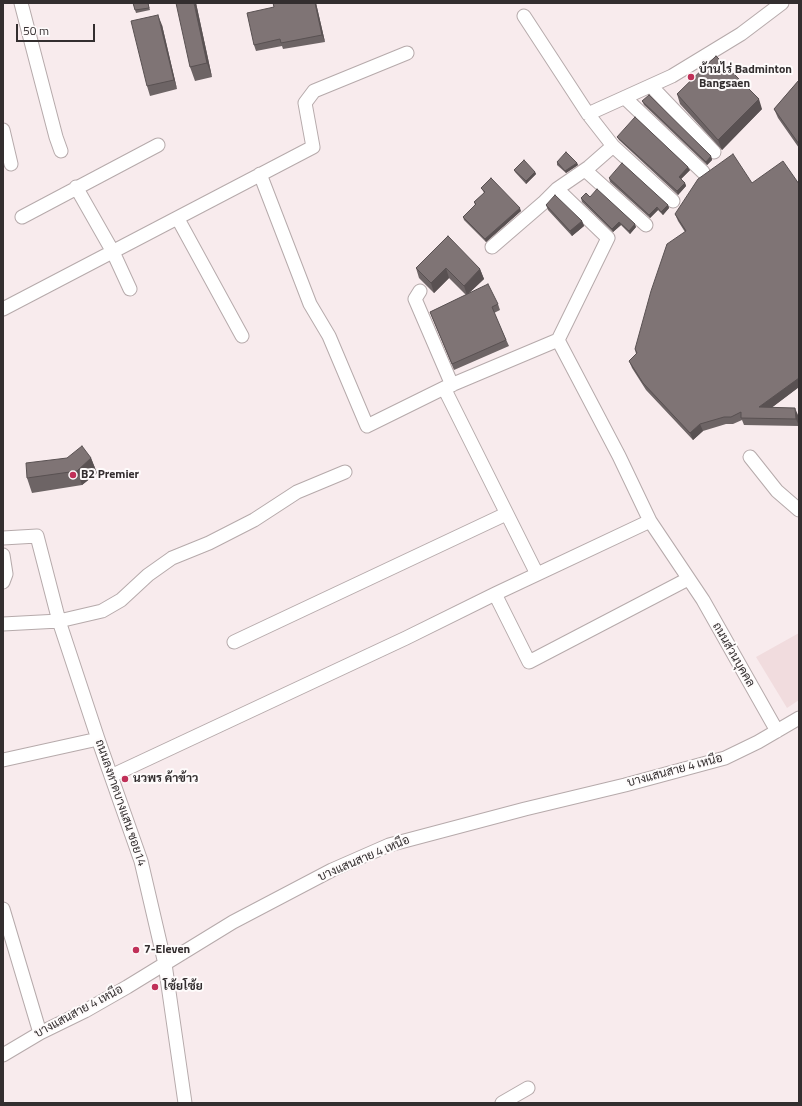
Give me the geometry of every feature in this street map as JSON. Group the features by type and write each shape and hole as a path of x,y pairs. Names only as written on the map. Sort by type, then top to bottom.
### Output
{"street":[{"path":"21,3 56,137 61,150"},
{"path":"588,114 672,76 741,34 782,3"},
{"path":"524,16 588,114 613,146 673,202"},
{"path":"3,309 314,147 305,103 314,90 407,53"},
{"path":"651,86 714,152"},
{"path":"625,98 703,172"},
{"path":"3,130 11,164"},
{"path":"22,217 76,187 158,145"},
{"path":"492,247 543,203 556,189 585,170 613,146"},
{"path":"585,170 646,226"},
{"path":"260,174 310,304 329,336 367,426 448,387 558,340 608,238 556,189"},
{"path":"76,187 113,252 130,289"},
{"path":"178,219 242,336"},
{"path":"420,290 415,299 448,387 506,514 537,574"},
{"name":"ถนนส่วนบุคคล","path":"558,340 619,456 650,521 703,600 777,731"},
{"path":"750,457 777,491 799,510"},
{"path":"3,624 59,621 102,611 121,600 148,575 172,558 209,543 254,520 297,492 345,472"},
{"path":"234,642 506,514"},
{"path":"111,776 406,638 650,521"},
{"name":"ถนนลงหาดบางแสน ซอย14","path":"3,538 37,536 59,621 98,739 141,861 166,964 185,1103"},
{"path":"3,555 6,574 3,582"},
{"path":"495,594 529,662 688,579"},
{"name":"บางแสนสาย 4 เหนือ","path":"3,1056 40,1033 85,1011 166,964 240,918 332,870 397,842 726,758 799,718"},
{"path":"3,760 98,739"},
{"path":"3,909 40,1033"},
{"path":"502,1103 528,1088"}],"shaded area":[{"path":"799,633 799,700 787,708 756,657"}],"building":[{"path":"133,3 148,3 149,8 135,10"},
{"path":"176,3 194,3 207,63 190,67"},
{"path":"273,3 315,3 322,35 281,43 280,39 254,45 247,13 274,7"},
{"path":"158,15 174,80 147,86 131,21"},
{"path":"716,56 759,99 718,140 677,94"},
{"path":"799,80 799,144 774,109"},
{"path":"649,95 711,156 706,162 642,101"},
{"path":"635,117 688,167 679,177 685,183 677,191 617,137"},
{"path":"566,152 577,163 565,171 557,162"},
{"path":"733,154 752,183 783,161 799,184 799,378 759,407 795,408 796,419 741,418 741,412 731,417 724,417 700,424 690,433 643,383 629,361 637,353 635,349 651,291 667,244 686,231 675,214 698,179"},
{"path":"524,160 535,172 526,181 514,170"},
{"path":"622,163 668,205 661,212 657,207 649,215 609,178"},
{"path":"491,178 520,208 485,239 463,217 476,204 474,202 485,192 481,188"},
{"path":"597,189 635,224 629,231 619,222 612,229 581,198 586,193 590,197"},
{"path":"555,195 582,221 570,231 546,205"},
{"path":"448,236 480,269 464,286 446,268 431,283 416,268"},
{"path":"488,284 498,304 492,307 506,340 452,364 430,312"},
{"path":"82,446 91,458 77,471 27,478 26,463 67,458"}],"place":[{"name":"บ้านไร่ Badminton Bangsaen","path":"691,77"},
{"name":"B2 Premier","path":"73,475"},
{"name":"นวพร ค้าข้าว","path":"125,779"},
{"name":"7-Eleven","path":"136,950"},
{"name":"โซ้ยโซ้ย","path":"155,987"}]}
